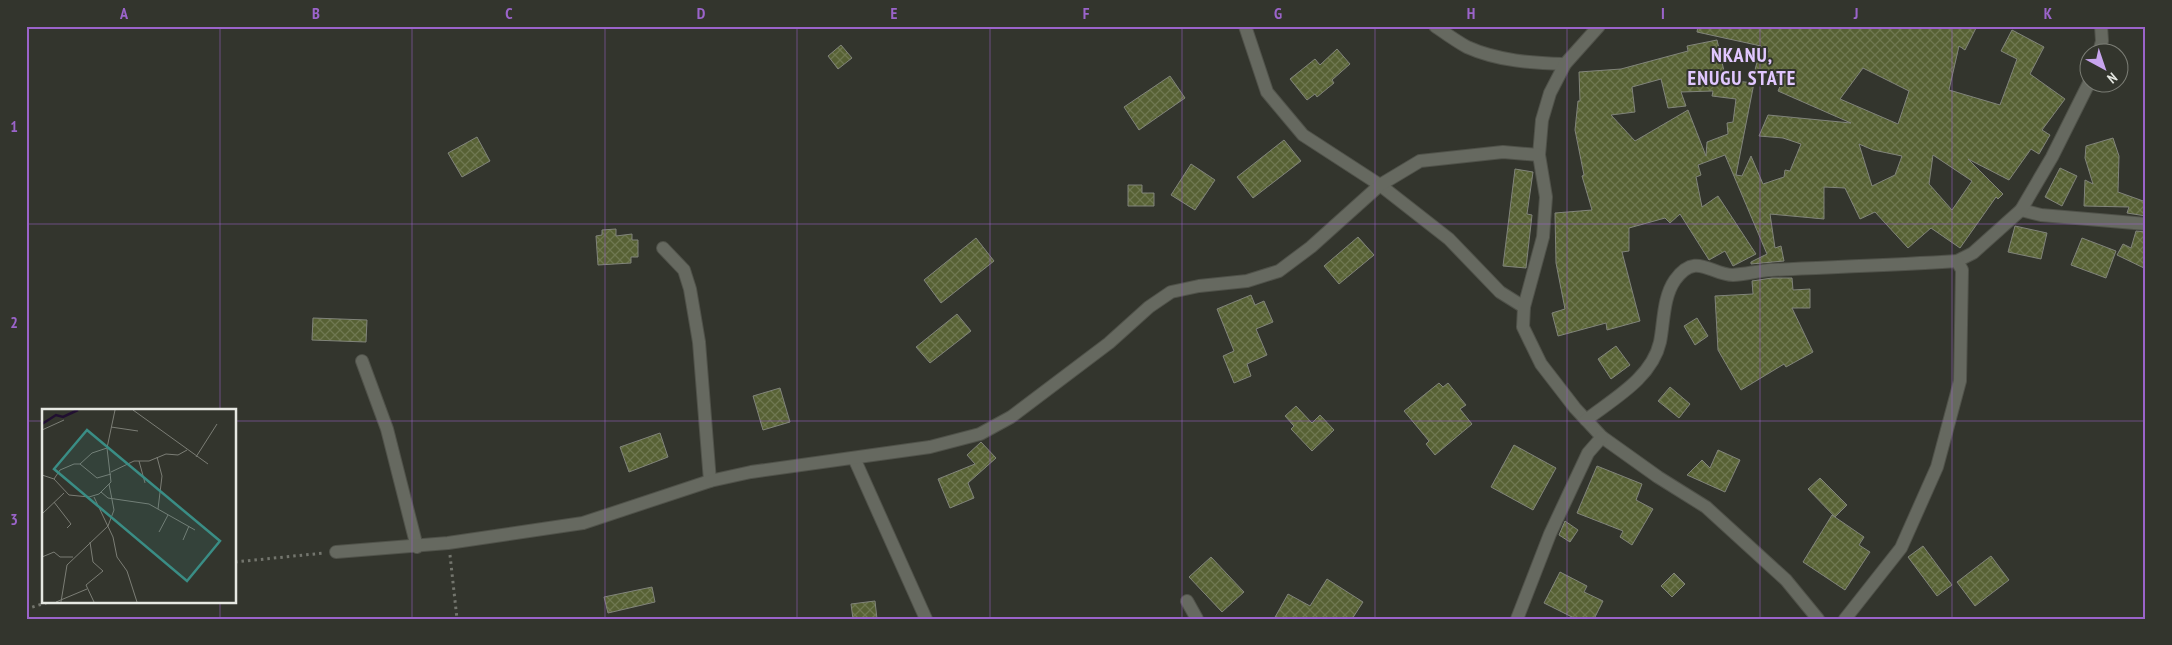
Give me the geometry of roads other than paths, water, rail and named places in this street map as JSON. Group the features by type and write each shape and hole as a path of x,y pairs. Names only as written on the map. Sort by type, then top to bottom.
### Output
{"street":[{"path":"1245,26 1267,92 1303,135 1380,185 1449,239 1500,292 1524,307"},
{"path":"1435,26 1467,46 1493,56 1524,62 1566,64"},
{"path":"1599,26 1566,64 1550,93 1542,120 1540,155 1546,197 1543,237 1524,307 1523,328 1541,364 1602,437 1658,478 1706,508 1786,580 1818,619"},
{"path":"2101,26 2102,42"},
{"path":"1586,420 1650,367 1660,344 1668,296 1675,280 1689,268 1705,265 1731,275 1766,270 1957,260 1973,252 2021,210 2052,158 2085,92"},
{"path":"336,552 417,547 583,523 710,482 751,472 930,447 980,434 1026,406 1109,343 1149,307 1171,292 1199,286 1247,281 1280,270 1311,247 1380,185 1420,161 1503,152 1540,155"},
{"path":"2021,210 2042,215 2146,224"},
{"path":"663,248 684,270 690,289 699,342 710,482"},
{"path":"1846,619 1901,548 1937,467 1960,381 1962,270 1957,260"},
{"path":"362,361 387,428 417,547"},
{"path":"1517,619 1550,534 1588,452 1602,437"},
{"path":"854,458 926,619"},
{"path":"1187,601 1198,619"}],"district":[{"name":"NKANU, ENUGU STATE","path":"1742,66"}]}
